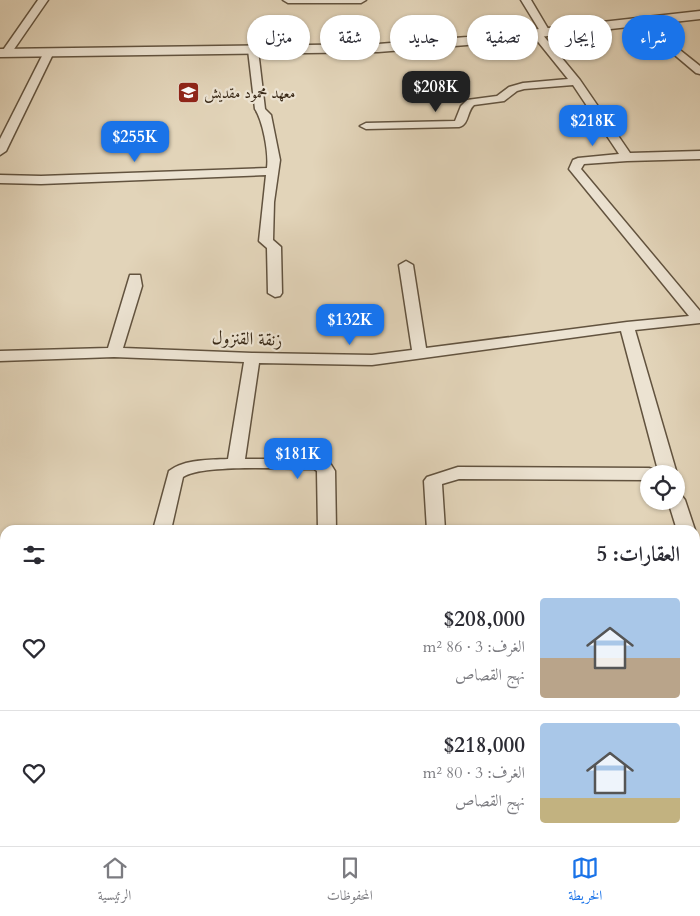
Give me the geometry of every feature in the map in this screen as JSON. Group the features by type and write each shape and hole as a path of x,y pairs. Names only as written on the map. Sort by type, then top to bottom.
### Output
{"street":[{"path":"3,53 43,0"},
{"path":"288,0 361,0"},
{"path":"526,0 541,32 627,157"},
{"path":"685,17 700,15"},
{"path":"310,49 378,48 622,24"},
{"path":"3,53 247,50"},
{"path":"0,151 49,52"},
{"path":"685,59 700,71"},
{"path":"254,60 260,110 265,115 274,160 271,171 266,241 274,247 276,293"},
{"path":"366,126 460,124 466,106 471,102 500,99 513,88 522,86 576,82"},
{"path":"700,154 582,161 575,168 700,319"},
{"path":"0,179 51,180 271,171"},
{"path":"406,265 420,355"},
{"path":"114,352 135,286 135,278"},
{"name":"زنقة القنزول","path":"0,356 114,352 347,361 420,355 627,326 700,319"},
{"path":"627,326 666,465"},
{"path":"236,464 252,358"},
{"path":"163,525 174,475 177,472 186,468 236,464 315,464 324,467 326,471 327,525"},
{"path":"436,525 432,481 458,473 640,474"},
{"path":"679,510 684,525"}],"place":[{"name":"معهد محمود مقديش","path":"188,93"}]}
